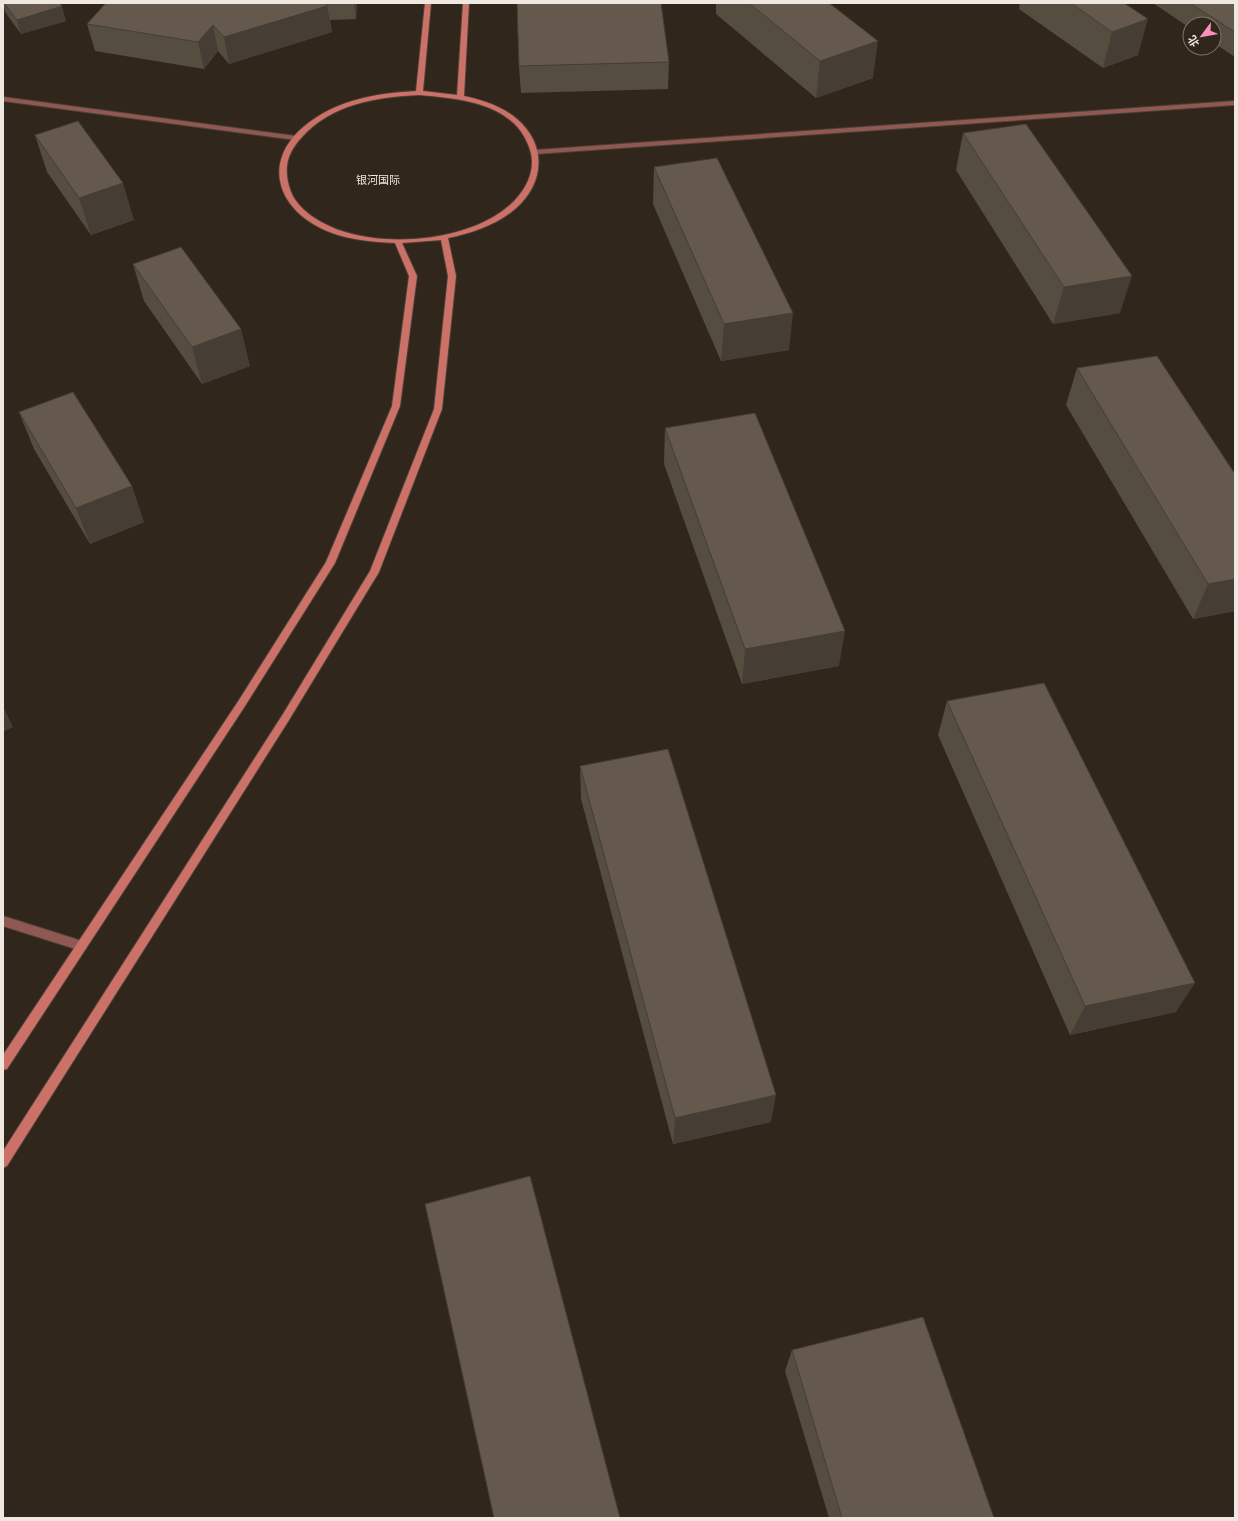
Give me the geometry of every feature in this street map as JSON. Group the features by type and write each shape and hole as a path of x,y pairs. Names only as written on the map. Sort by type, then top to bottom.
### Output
{"street":[{"path":"419,93 428,3"},
{"path":"460,97 466,3"},
{"path":"419,93 460,97 479,102 496,109 510,118 522,128 530,139 535,152 536,164 533,178 526,190 516,203 502,214 485,224 465,232 444,237 398,242 375,241 353,237 333,231 316,222 302,212 291,201 284,189 281,176 282,163 287,150 307,127 322,117 345,106 377,96 419,93"},
{"path":"3,99 296,138"},
{"path":"535,152 1235,103"},
{"path":"3,1162 286,717 374,572 438,409 452,276 444,237"},
{"path":"3,1065 242,703 330,563 396,406 413,276 398,242"},
{"path":"3,921 82,946"}],"building":[{"path":"4,3 59,3 62,6 17,20"},
{"path":"106,3 325,3 327,6 224,37 213,25 198,42 87,24"},
{"path":"517,3 661,3 669,62 519,66"},
{"path":"749,3 829,3 878,41 820,61"},
{"path":"1071,3 1124,3 1148,19 1112,32"},
{"path":"1190,3 1235,3 1235,32 1222,24 1222,16 1210,16"},
{"path":"78,121 123,183 79,198 35,135"},
{"path":"1026,124 1132,276 1064,287 963,133"},
{"path":"717,158 793,313 724,324 654,167"},
{"path":"181,247 241,329 192,347 133,264"},
{"path":"1157,356 1235,474 1235,579 1208,584 1077,368"},
{"path":"73,392 132,486 76,508 19,412"},
{"path":"755,413 845,631 745,649 665,428"},
{"path":"1044,683 1195,983 1085,1006 947,701"},
{"path":"668,749 776,1095 675,1118 580,766"},
{"path":"530,1176 620,1518 494,1518 425,1204"},
{"path":"923,1317 994,1518 842,1518 792,1350"}],"district":[{"name":"银河国际","path":"378,180"}]}
